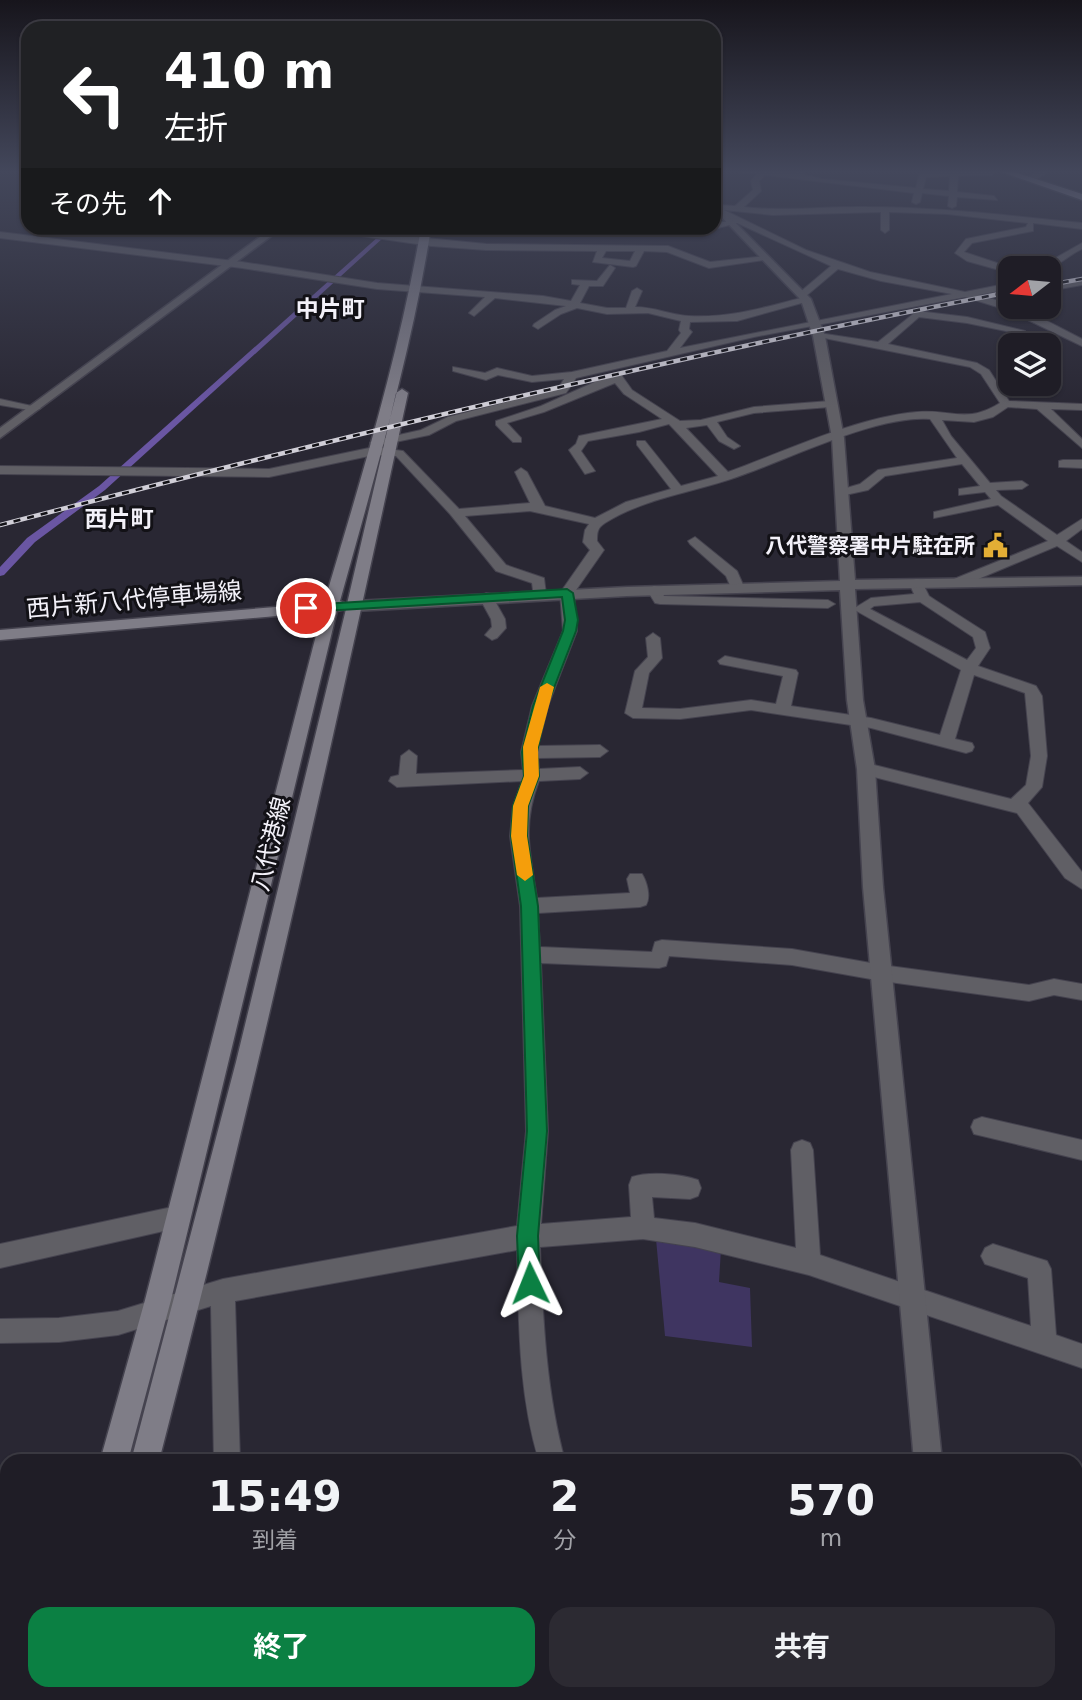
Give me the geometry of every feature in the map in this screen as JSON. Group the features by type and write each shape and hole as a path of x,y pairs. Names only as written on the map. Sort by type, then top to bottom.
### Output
{"main road":[{"name":"八代港線","path":"147,1454 189,1300 355,606 383,446 421,289 426,249"},
{"name":"八代港線","path":"116,1454 155,1314 331,606 383,446"},
{"name":"西片新八代停車場線","path":"0,635 355,606"}],"street":[{"path":"113,249 338,281 543,299 573,307 609,306 676,315 686,320 737,318 804,297 837,265"},
{"path":"0,434 249,249"},
{"path":"602,249 596,260 633,264 644,249"},
{"path":"654,249 673,250 709,264 767,259"},
{"path":"758,249 804,297 817,330 838,438 846,583 858,723 866,769 882,973 927,1454"},
{"path":"800,249 837,265 913,289 965,294 984,300 1036,318 1082,343"},
{"path":"963,249 960,253 970,260 998,267"},
{"path":"1061,260 1075,249"},
{"path":"575,282 600,284 610,268"},
{"path":"1061,277 1082,274"},
{"path":"1061,286 1082,282"},
{"path":"538,326 558,312 573,307 586,283"},
{"path":"0,470 270,473 415,438 440,428 452,419 617,377 998,288"},
{"path":"630,309 637,291"},
{"path":"474,313 492,296"},
{"path":"457,369 486,377 497,371 532,379 572,375 746,336 817,330 998,297"},
{"path":"672,302 676,315"},
{"path":"886,343 917,314 967,320 1020,331"},
{"path":"686,320 684,330 687,332"},
{"path":"817,330 886,343"},
{"path":"855,331 922,357 974,365 985,372 1006,404"},
{"path":"687,332 746,336"},
{"path":"671,352 687,332"},
{"path":"886,343 890,362"},
{"path":"562,391 572,375"},
{"path":"517,440 504,422 516,415 542,410 586,388 617,377"},
{"path":"617,377 628,392 673,422 726,477"},
{"path":"0,402 35,408"},
{"path":"589,471 575,450 582,445 583,438 673,422 710,421 754,410 830,404"},
{"path":"550,1454 543,1431 532,1354 528,1236 537,1131 529,906 519,836 521,806 532,776 529,752 544,692 555,674 570,631 567,593 597,550 590,542 591,530 597,522 630,505 726,477 888,418 974,419 989,415 1006,404 1082,407"},
{"path":"1040,405 1082,445"},
{"path":"935,417 946,438 999,501 1082,558"},
{"path":"710,421 723,439 734,446"},
{"path":"640,443 678,490"},
{"path":"383,446 399,453 456,513 501,568 539,581 540,594"},
{"path":"840,494 864,487 875,476 882,474 964,460"},
{"path":"1063,464 1082,464"},
{"path":"521,472 539,508"},
{"path":"963,492 986,487 1022,485"},
{"path":"938,515 999,501"},
{"path":"456,513 539,508 597,522"},
{"path":"959,582 1056,542 1082,523"},
{"path":"695,541 725,566 732,574 737,587"},
{"path":"355,606 540,594 757,586 1082,580"},
{"path":"916,583 923,598 935,608 965,623 981,635 982,648 970,668 946,741"},
{"path":"757,586 757,603"},
{"path":"654,590 660,600 828,604"},
{"path":"486,597 498,620 499,628 492,635"},
{"path":"923,598 871,602 860,609 970,668 1025,686 1034,696 1039,756 1034,788 1014,806"},
{"path":"653,638 655,658 642,671 634,713 680,714 730,705 751,705 872,723 966,747"},
{"path":"725,661 790,673 782,710"},
{"path":"529,752 600,751"},
{"path":"409,756 402,781 580,773"},
{"path":"866,769 1023,808 1071,873 1082,882"},
{"path":"529,906 640,900 636,878"},
{"path":"531,955 659,960 662,948 792,957 882,973 1029,993 1054,987 1082,992"},
{"path":"982,1127 1082,1150"},
{"path":"802,1150 808,1263"},
{"path":"643,1228 640,1185 690,1188"},
{"path":"0,1256 177,1217"},
{"path":"0,1331 68,1331 155,1314 189,1300 223,1291 528,1236 643,1228 695,1235 808,1263 1082,1356"},
{"path":"993,1256 1039,1269 1044,1344"},
{"path":"223,1291 227,1454"}],"shaded area":[{"path":"656,1239 721,1249 719,1282 750,1288 752,1347 665,1336"}],"waterway":[{"path":"0,573 31,540 102,488 367,249"}],"railway":[{"path":"1061,283 1082,279"},
{"path":"0,525 503,400 998,294"}],"slow traffic":[{"path":"525,875 519,836 521,806 532,776 529,752 547,687"}],"place":[{"name":"八代警察署中片駐在所","path":"995,546"}],"district":[{"name":"中片町","path":"330,309"},
{"name":"西片町","path":"119,519"}],"route":[{"path":"306,608 567,593 570,631 540,706 529,752 532,776 521,806 519,836 529,906 537,1131 528,1236 530,1283"}]}
